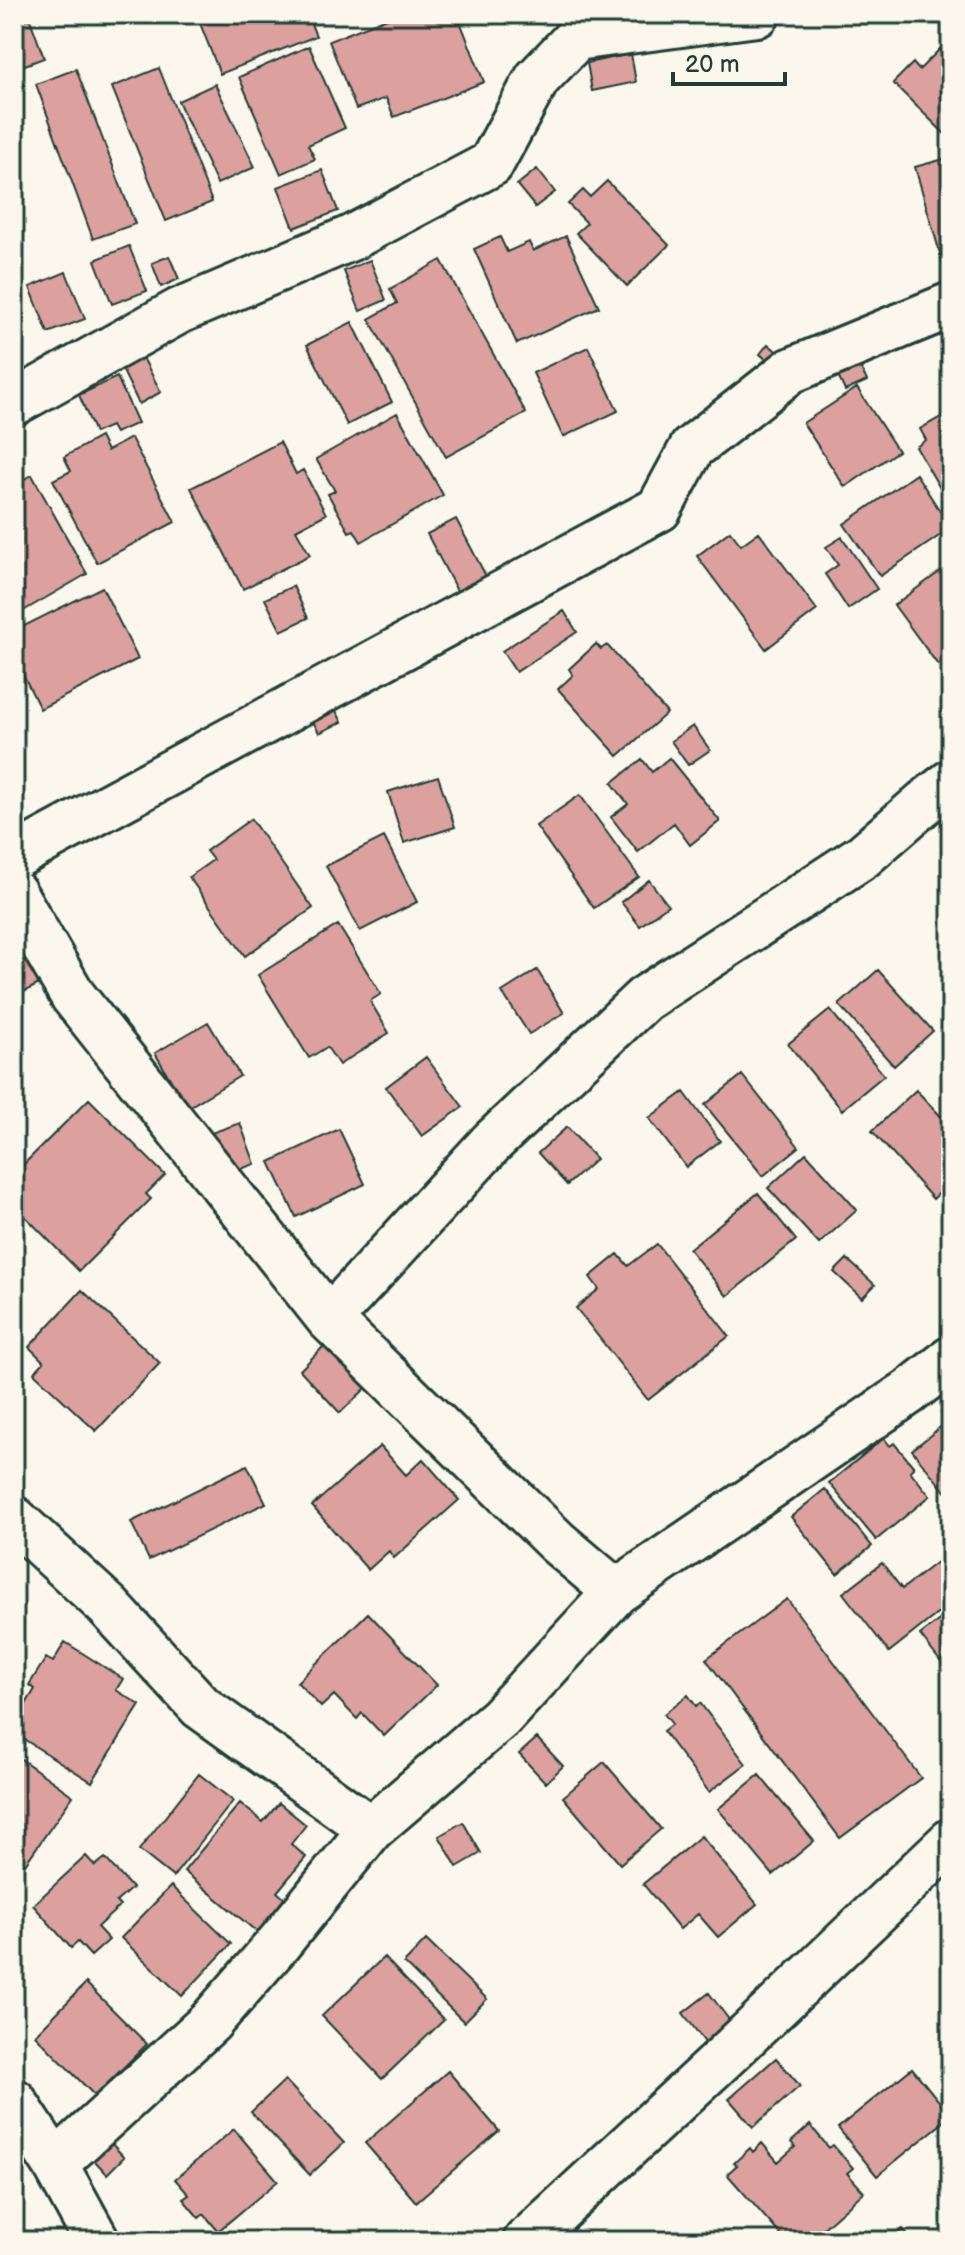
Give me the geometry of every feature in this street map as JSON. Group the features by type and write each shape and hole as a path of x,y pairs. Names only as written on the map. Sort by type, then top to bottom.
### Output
{"street":[{"path":"14,403 179,311 351,238 491,164 537,79 576,38 757,14"},
{"path":"14,857 659,509 692,448 790,371 951,305"},
{"path":"329,1319 492,1142 644,999 863,856 951,782"},
{"path":"14,893 73,996 329,1319 557,1542 616,1592"},
{"path":"55,2164 210,2022 371,1829 500,1718 616,1592 884,1410 951,1359"},
{"path":"14,1519 108,1606 201,1707 371,1829"},
{"path":"526,2241 951,1841"},
{"path":"14,2101 55,2164 97,2241"}],"building":[{"path":"14,14 28,14 44,58 14,69"},
{"path":"209,14 307,14 316,36 220,74 198,18"},
{"path":"397,14 457,14 484,82 394,117 386,98 356,109 329,41"},
{"path":"943,14 951,14 951,54 947,55"},
{"path":"309,46 345,128 308,145 315,159 281,174 239,77"},
{"path":"940,49 951,59 951,140 893,83 913,63 919,70"},
{"path":"631,54 636,82 592,91 587,63"},
{"path":"159,68 212,202 166,221 112,87"},
{"path":"76,69 135,224 93,239 36,84"},
{"path":"215,84 255,167 217,184 178,101"},
{"path":"951,157 951,265 944,267 915,167"},
{"path":"537,169 555,192 535,207 517,185"},
{"path":"322,170 338,211 294,228 278,187"},
{"path":"607,181 669,245 627,286 576,233 587,223 568,204 583,190 590,197"},
{"path":"566,236 599,307 517,344 474,249 500,237 507,252 529,242 533,251"},
{"path":"129,246 147,291 112,304 95,260"},
{"path":"169,256 179,279 161,287 152,263"},
{"path":"370,260 386,300 360,311 344,271"},
{"path":"441,260 526,413 446,457 369,319 397,303 390,289"},
{"path":"66,272 85,319 48,333 30,287"},
{"path":"352,322 392,402 347,425 307,345"},
{"path":"768,344 782,356 774,366 760,354"},
{"path":"588,347 618,411 563,437 533,373"},
{"path":"141,354 161,392 139,404 120,365"},
{"path":"859,364 867,381 845,391 837,374"},
{"path":"117,377 138,423 115,433 111,426 95,433 79,395"},
{"path":"857,388 898,451 845,487 803,423"},
{"path":"950,412 951,507 916,447 926,440 920,429"},
{"path":"397,413 443,495 361,542 354,530 349,532 328,494 335,491 316,459"},
{"path":"100,437 107,451 131,438 175,522 97,563 53,480 71,471 64,457"},
{"path":"280,442 296,474 303,470 326,514 296,530 310,555 243,589 191,488"},
{"path":"916,474 951,528 880,576 844,524"},
{"path":"32,475 87,574 18,614 14,607 14,485"},
{"path":"456,519 488,580 459,595 427,534"},
{"path":"730,531 741,545 759,532 817,610 766,649 697,556"},
{"path":"842,537 877,589 848,609 825,574 838,565 826,547"},
{"path":"945,568 951,575 951,656 938,665 894,605"},
{"path":"293,586 308,618 281,631 265,599"},
{"path":"102,587 138,659 40,709 14,656 14,631"},
{"path":"564,611 577,632 516,672 502,651"},
{"path":"596,644 601,649 607,645 667,713 618,756 558,689 573,675 569,669"},
{"path":"330,699 342,722 319,733 307,710"},
{"path":"693,726 710,750 688,765 671,741"},
{"path":"669,758 720,821 690,845 674,823 638,852 611,817 628,804 612,783 642,759 652,772"},
{"path":"438,776 455,827 404,843 388,792"},
{"path":"580,795 639,877 594,908 536,826"},
{"path":"251,819 313,908 245,956 189,877 213,860 206,851"},
{"path":"384,837 417,902 360,931 326,866"},
{"path":"649,880 668,905 640,926 621,902"},
{"path":"338,925 381,994 370,1001 389,1033 339,1065 327,1047 309,1058 258,975"},
{"path":"15,944 21,955 27,952 43,982 14,997"},
{"path":"537,970 564,1013 529,1034 502,992"},
{"path":"878,970 933,1031 894,1066 839,1005"},
{"path":"830,1010 884,1075 842,1110 788,1044"},
{"path":"208,1022 240,1076 187,1108 155,1053"},
{"path":"426,1057 463,1107 422,1136 386,1087"},
{"path":"742,1075 799,1147 763,1176 705,1105"},
{"path":"916,1090 951,1127 951,1182 933,1199 872,1131"},
{"path":"684,1092 720,1141 686,1167 649,1118"},
{"path":"89,1099 165,1175 146,1194 151,1199 79,1271 14,1205 14,1174"},
{"path":"240,1123 255,1164 226,1174 211,1133"},
{"path":"567,1127 596,1159 567,1185 538,1153"},
{"path":"339,1129 365,1184 296,1217 270,1162"},
{"path":"806,1153 857,1210 819,1244 768,1188"},
{"path":"758,1193 796,1240 727,1296 689,1249"},
{"path":"657,1244 729,1336 648,1400 576,1308 599,1289 590,1277 618,1254 628,1266"},
{"path":"847,1259 875,1285 862,1298 834,1272"},
{"path":"82,1290 160,1363 96,1431 34,1373 44,1362 29,1347"},
{"path":"326,1344 366,1388 340,1413 300,1370"},
{"path":"951,1405 951,1499 912,1450 948,1421 941,1413"},
{"path":"884,1438 890,1446 894,1443 914,1467 910,1471 930,1496 876,1540 829,1483"},
{"path":"380,1446 406,1475 423,1459 459,1500 394,1558 389,1551 368,1570 312,1506"},
{"path":"247,1465 266,1503 149,1560 131,1522"},
{"path":"825,1489 872,1546 837,1574 791,1517"},
{"path":"951,1551 951,1603 889,1652 843,1593 882,1563 902,1589"},
{"path":"787,1599 921,1778 840,1838 706,1659"},
{"path":"368,1613 437,1685 384,1736 362,1713 357,1719 334,1695 321,1707 297,1682"},
{"path":"942,1618 951,1630 950,1674 920,1635"},
{"path":"65,1642 123,1679 116,1690 140,1705 92,1782 14,1733 14,1724 35,1689 29,1685 46,1658 53,1662"},
{"path":"688,1695 696,1706 700,1703 746,1764 709,1792 663,1731 672,1724 664,1714"},
{"path":"537,1738 563,1766 546,1783 519,1754"},
{"path":"14,1754 73,1796 25,1864 14,1856"},
{"path":"604,1762 661,1829 620,1864 563,1797"},
{"path":"199,1774 233,1801 173,1877 139,1850"},
{"path":"759,1775 814,1841 773,1875 718,1809"},
{"path":"240,1803 263,1822 279,1803 306,1825 291,1844 306,1857 277,1892 291,1904 263,1937 184,1871"},
{"path":"463,1822 481,1853 457,1867 439,1836"},
{"path":"701,1836 757,1904 718,1937 698,1914 680,1929 643,1884"},
{"path":"86,1856 95,1866 105,1858 132,1888 116,1902 120,1906 97,1927 109,1940 91,1956 78,1942 71,1948 33,1905"},
{"path":"171,1886 231,1944 182,1996 121,1938"},
{"path":"426,1940 487,1999 464,2022 404,1963"},
{"path":"384,1957 444,2020 382,2079 322,2016"},
{"path":"86,1983 147,2044 95,2096 35,2035"},
{"path":"709,1993 736,2029 710,2049 683,2013"},
{"path":"776,2058 800,2086 753,2127 729,2099"},
{"path":"912,2068 951,2116 877,2176 838,2128"},
{"path":"448,2071 499,2131 416,2202 365,2143"},
{"path":"285,2080 344,2143 310,2175 251,2112"},
{"path":"810,2125 829,2148 833,2145 853,2168 847,2173 864,2192 809,2241 786,2241 727,2174 750,2148 753,2152 762,2143 778,2162 795,2147 791,2142"},
{"path":"234,2129 278,2181 218,2231 204,2214 199,2218 183,2199 189,2195 175,2179"},
{"path":"111,2143 124,2157 107,2174 94,2160"},
{"path":"14,2167 21,2181 14,2185"},
{"path":"903,2229 912,2241 888,2241"}]}
